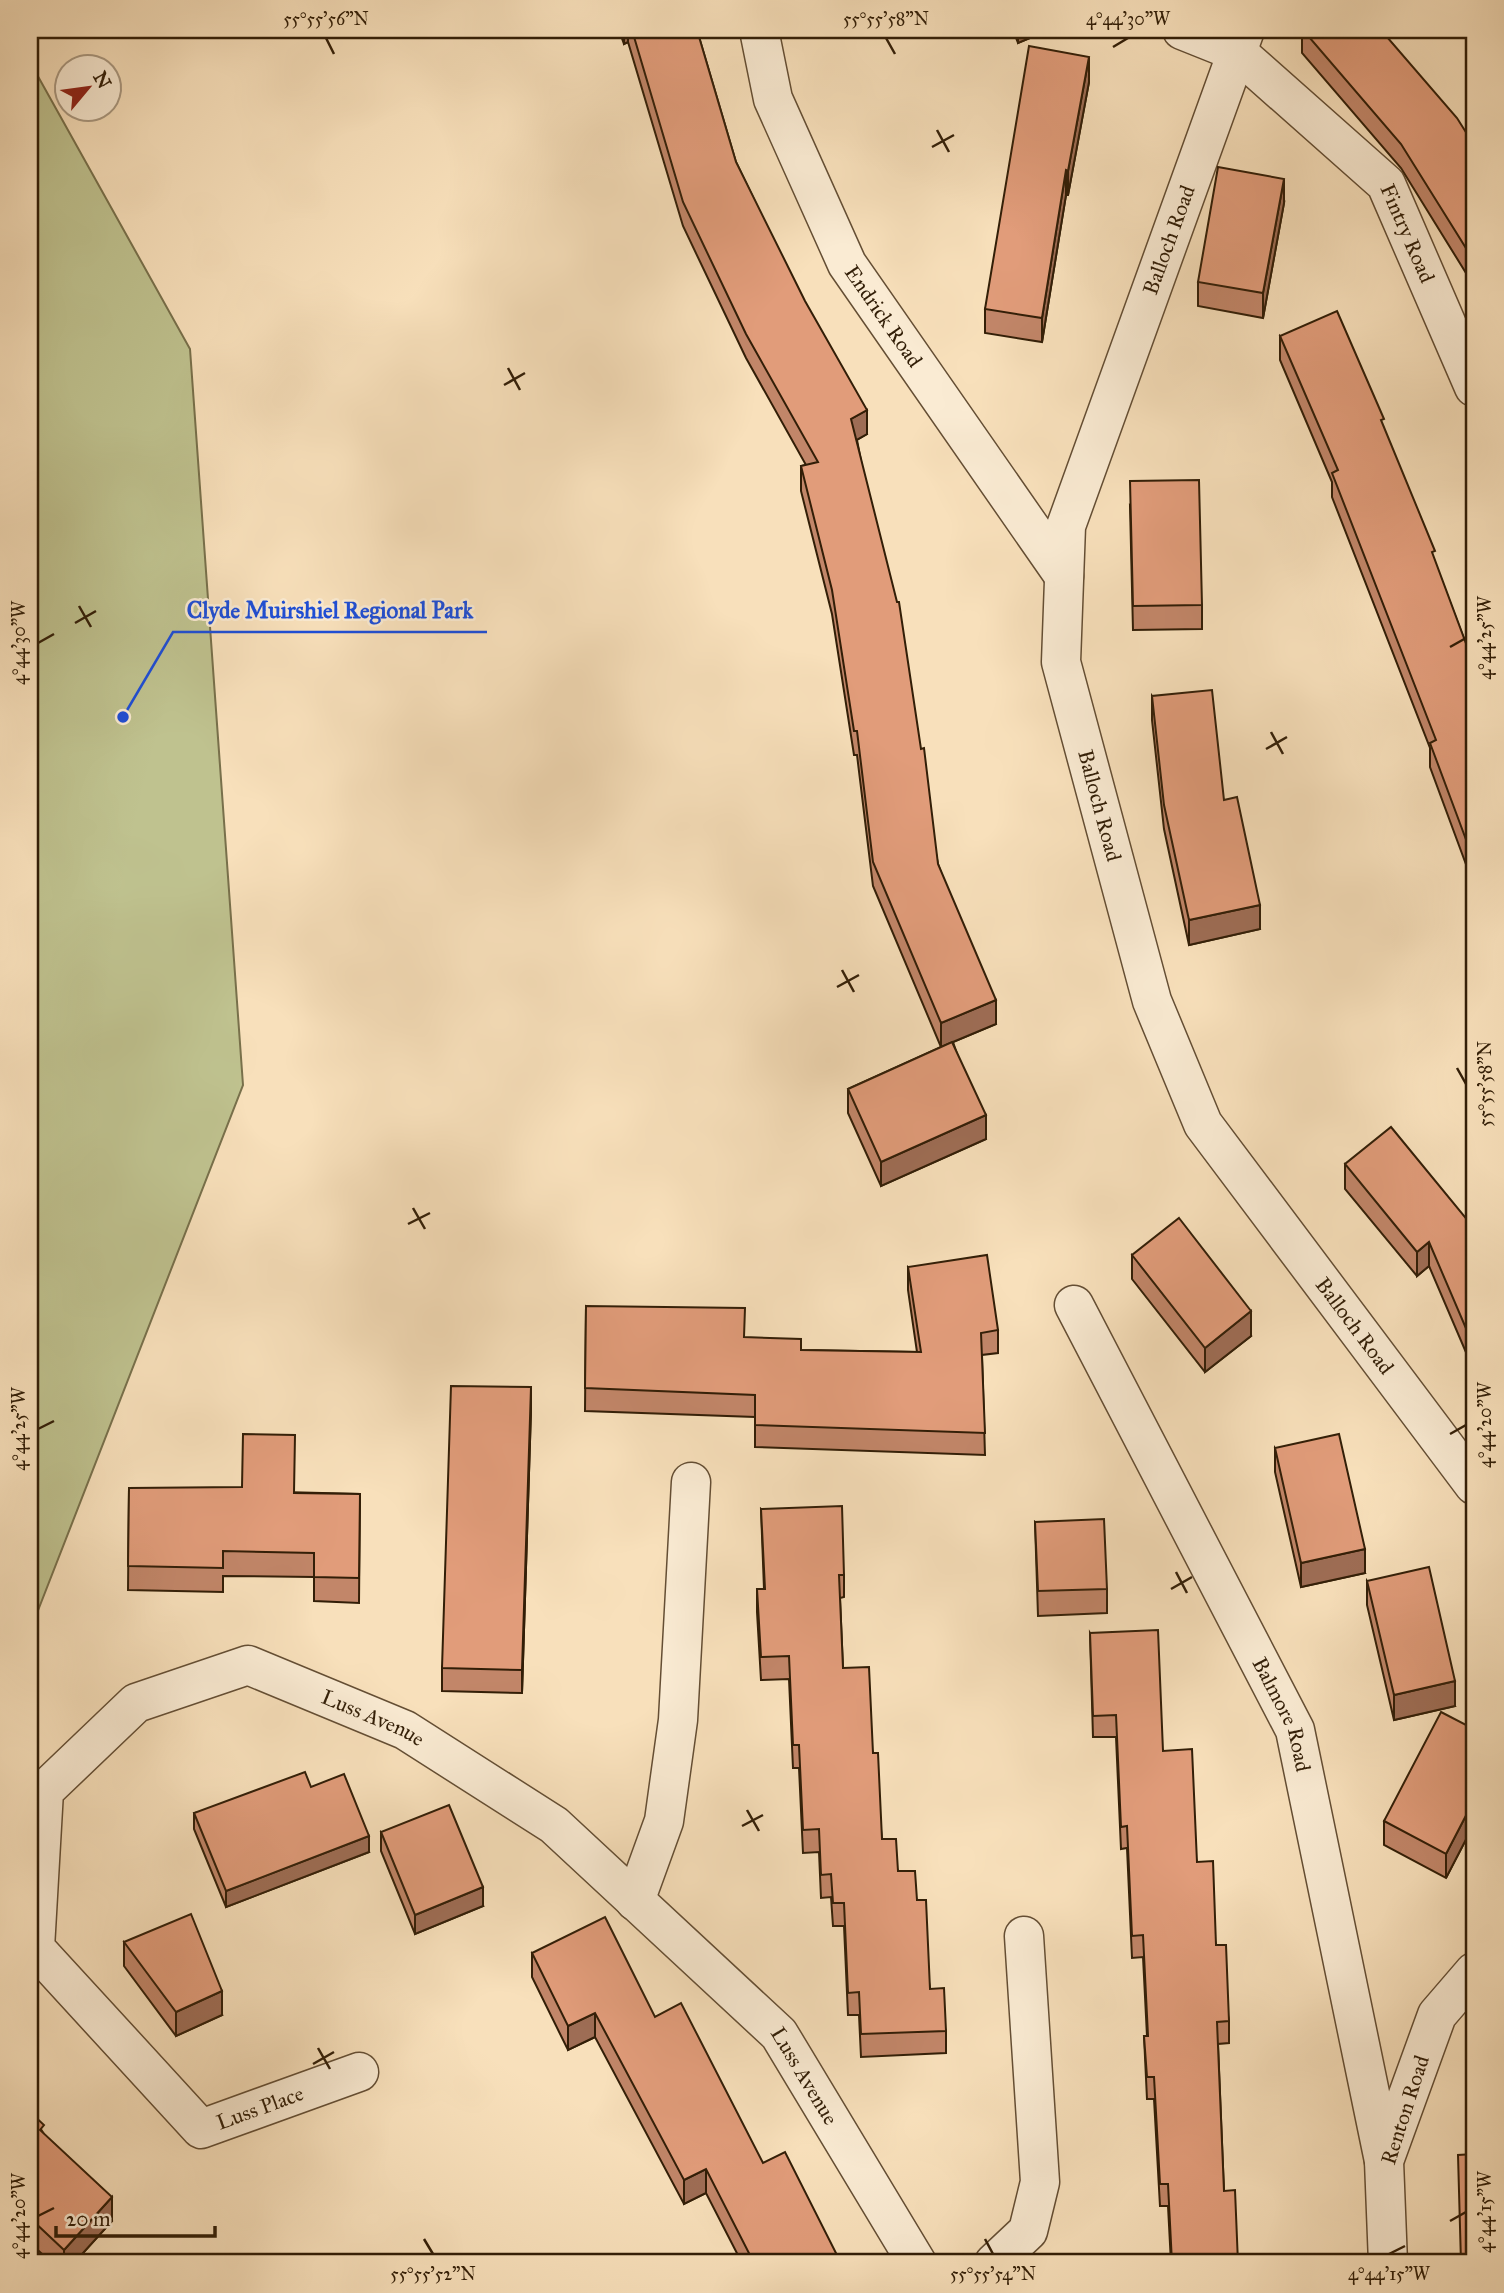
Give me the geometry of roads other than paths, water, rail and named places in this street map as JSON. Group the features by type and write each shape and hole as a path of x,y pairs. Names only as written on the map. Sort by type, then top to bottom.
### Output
{"street":[{"name":"Endrick Road","path":"759,30 773,99 847,264 1065,576"},
{"path":"1182,30 1241,41"},
{"name":"Balloch Road","path":"1241,41 1066,526 1061,662 1152,1001 1203,1124 1474,1485"},
{"name":"Fintry Road","path":"1241,41 1386,184 1474,387"},
{"name":"Balmore Road","path":"1074,1305 1295,1730 1384,2161"},
{"path":"635,1901 664,1821 678,1720 691,1482"},
{"name":"Luss Avenue","path":"201,2129 34,1948 44,1791 136,1703 248,1665 405,1730 554,1825 779,2034 917,2263"},
{"path":"994,2263 1028,2231 1040,2182 1024,1936"},
{"name":"Renton Road","path":"1388,2263 1384,2161 1437,2015 1474,1972"},
{"name":"Luss Place","path":"201,2129 359,2072"}],"place":[{"name":"Clyde Muirshiel Regional Park","path":"123,717"}]}
